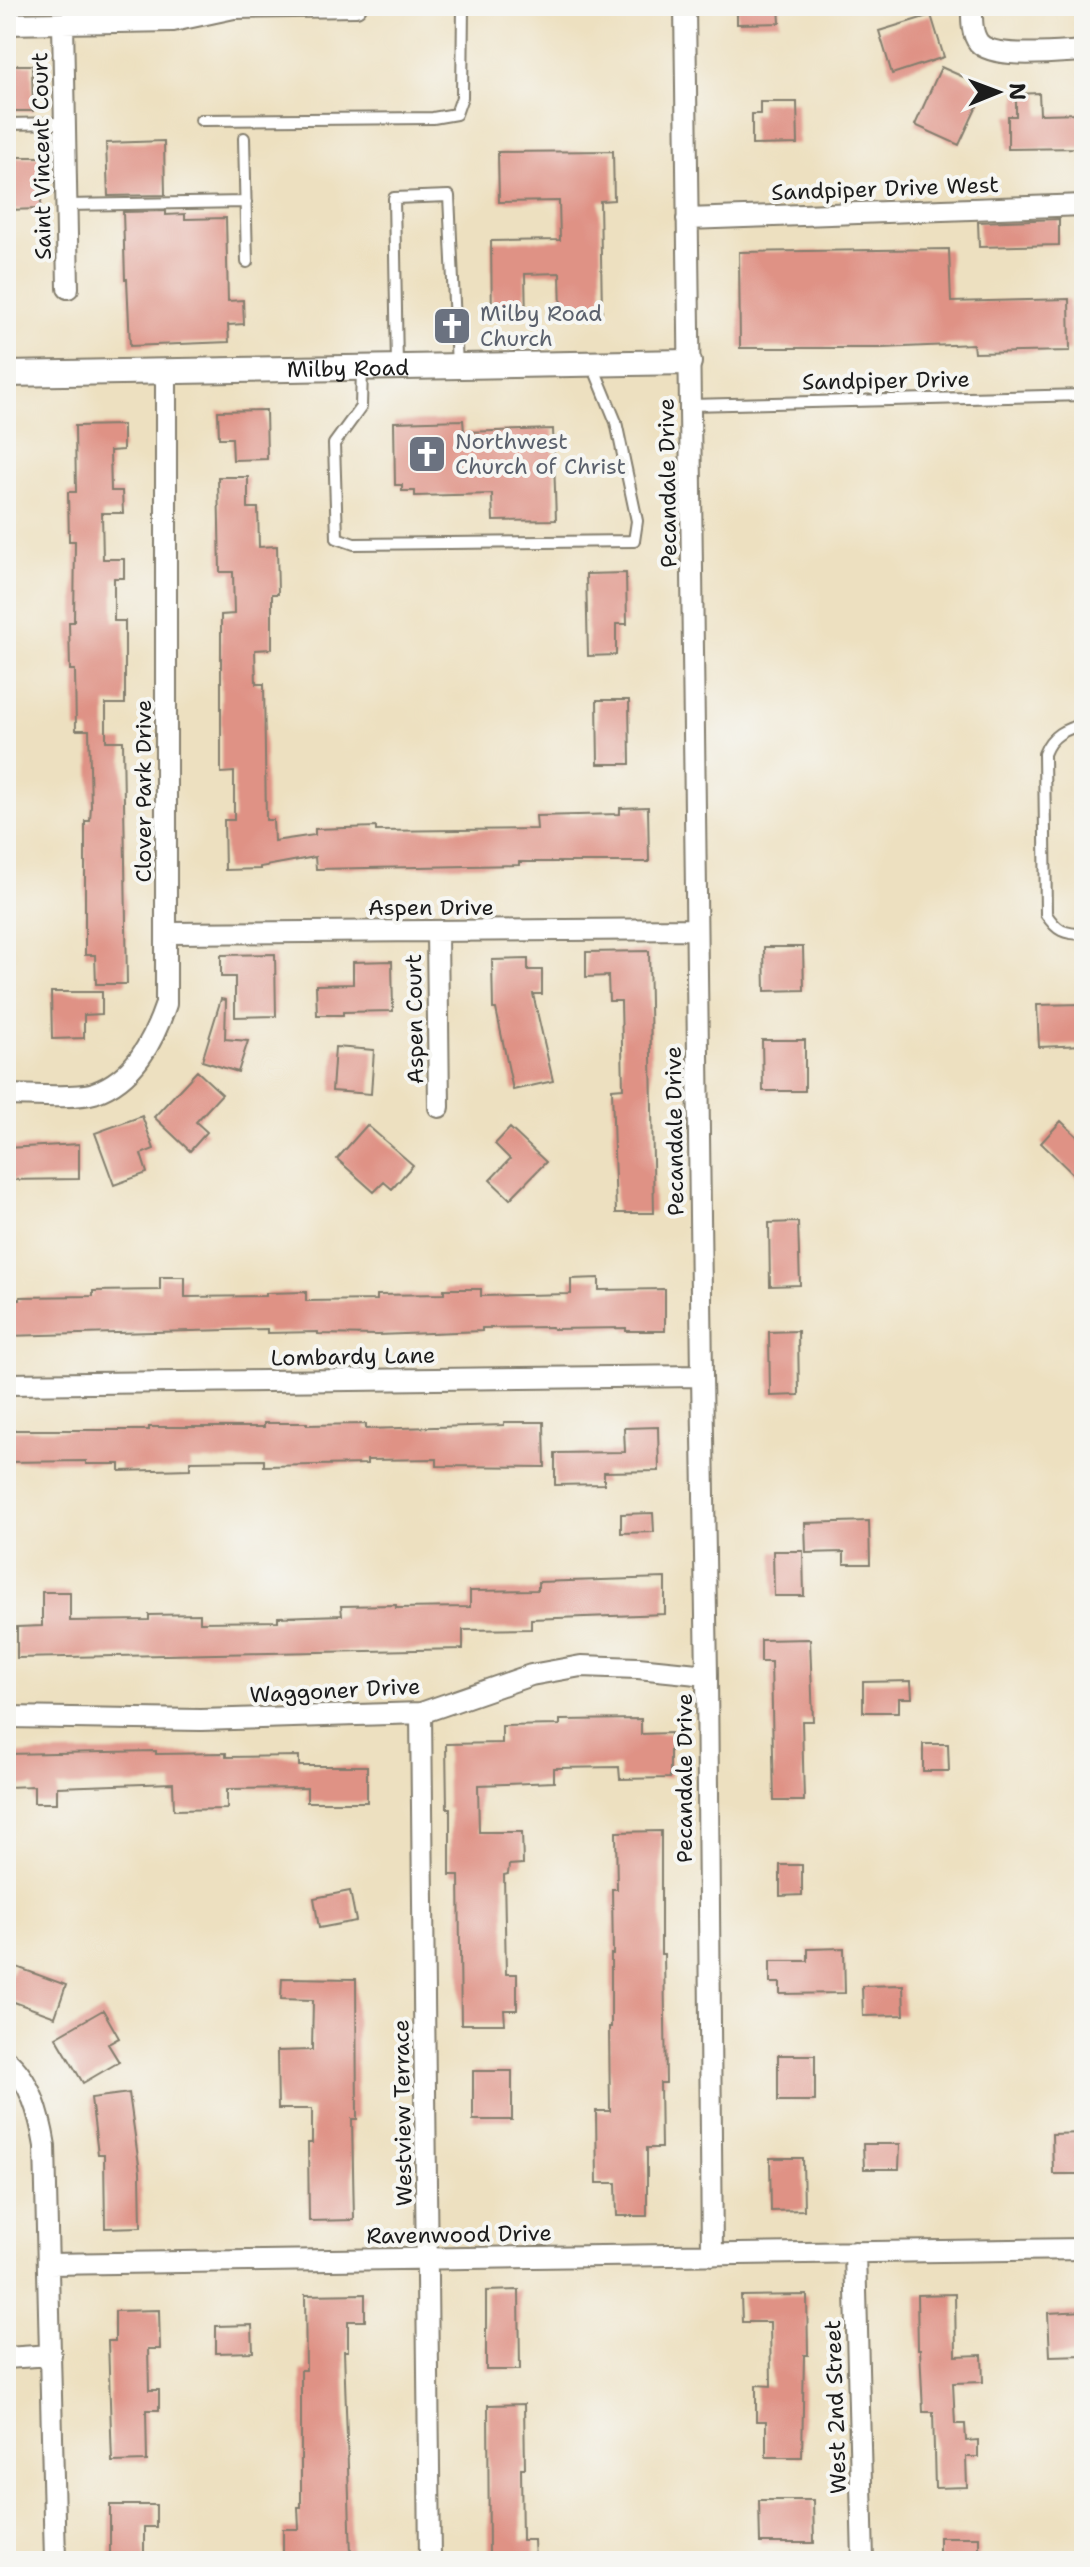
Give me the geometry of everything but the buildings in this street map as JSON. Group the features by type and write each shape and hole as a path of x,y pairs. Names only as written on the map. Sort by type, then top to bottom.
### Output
{"street":[{"path":"6,24 173,21 234,8 356,6"},
{"name":"Pecandale Drive","path":"685,6 712,2255"},
{"path":"972,6 973,29 979,43 989,50 1003,53 1084,51"},
{"name":"Saint Vincent Court","path":"63,23 68,288"},
{"name":"Sandpiper Drive West","path":"687,219 1084,205"},
{"name":"Milby Road","path":"6,374 689,362"},
{"name":"Clover Park Drive","path":"6,1095 91,1094 119,1081 154,1037 166,1004 166,371"},
{"name":"Aspen Drive","path":"167,933 696,929"},
{"name":"Aspen Court","path":"437,931 439,1107"},
{"name":"Lombardy Lane","path":"6,1384 702,1376"},
{"name":"Waggoner Drive","path":"6,1717 201,1720 421,1713 531,1675 581,1666 707,1675"},
{"name":"Westview Terrace","path":"421,1713 430,2561"},
{"path":"6,2060 32,2096 41,2120 48,2176 55,2561"},
{"name":"Ravenwood Drive","path":"49,2264 1084,2249"},
{"name":"West 2nd Street","path":"855,2252 863,2561"},
{"path":"6,2358 51,2355"}],"lane":[{"path":"201,120 433,118 456,114 462,97 463,6"},
{"path":"6,124 65,123"},
{"path":"244,138 247,262"},
{"path":"397,367 394,198 449,196 457,366"},
{"path":"66,205 246,202"},
{"path":"362,368 361,407 334,444 337,538 354,544 634,541 637,521 616,422 592,364"},
{"name":"Sandpiper Drive","path":"690,405 1084,395"},
{"path":"1084,724 1062,731 1048,744 1044,754 1046,914 1055,928 1066,934 1084,934"}],"place":[{"name":"Milby Road Church","path":"452,326"},
{"name":"Northwest Church of Christ","path":"427,454"}]}
